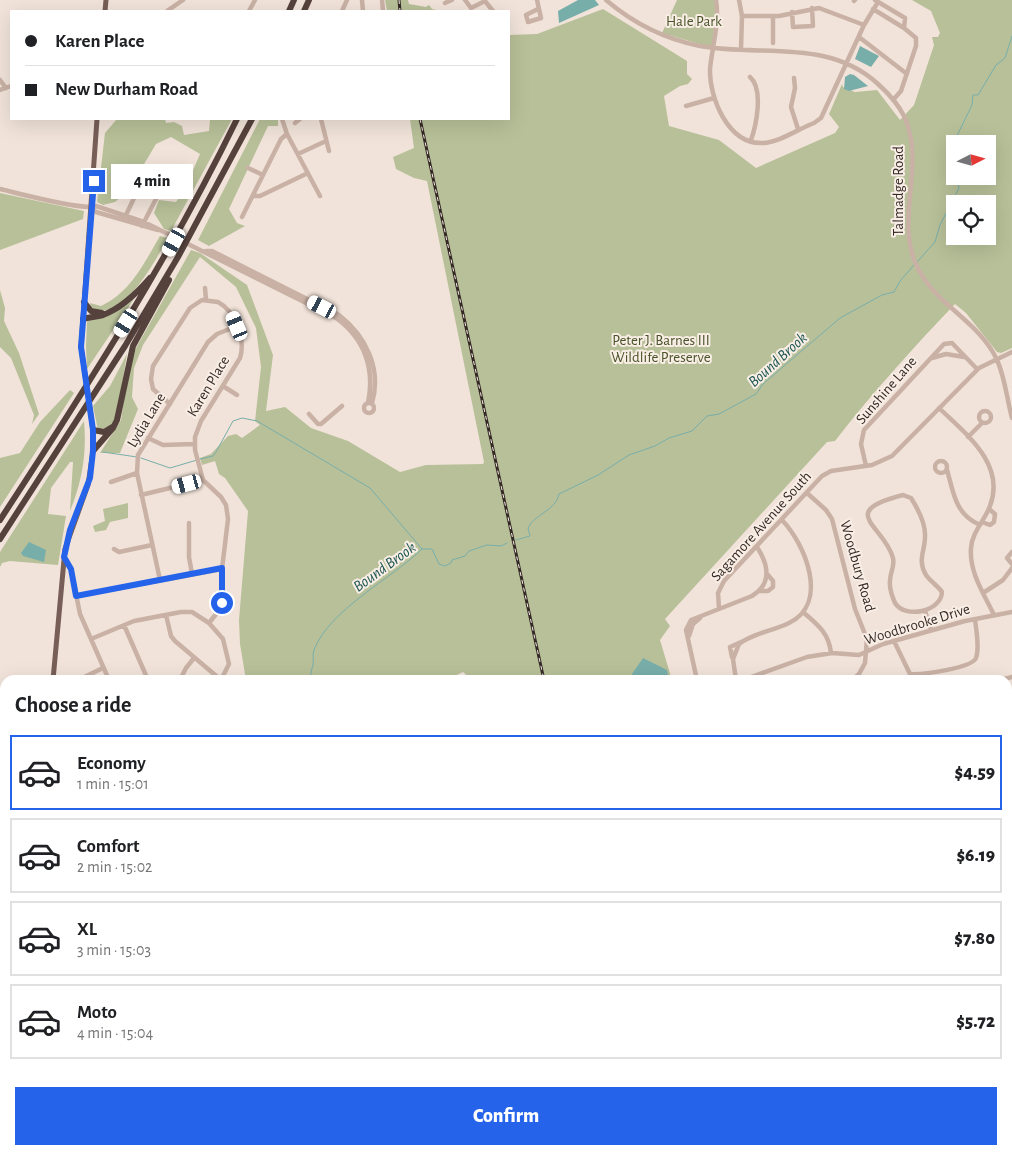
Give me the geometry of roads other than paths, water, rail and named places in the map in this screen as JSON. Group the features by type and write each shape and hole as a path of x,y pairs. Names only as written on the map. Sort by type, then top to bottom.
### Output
{"highway":[{"path":"0,520 122,331 176,239 236,120"},
{"path":"0,539 121,352 180,254 251,120"},
{"path":"93,451 111,433 120,410 126,370 133,346 179,262 180,254"},
{"path":"83,318 108,312 131,298 160,266"},
{"path":"84,302 93,312 108,312"},
{"path":"93,430 104,432 114,426"}],"main road":[{"path":"106,0 106,10"},
{"path":"53,675 64,557 70,530 90,478 93,451 93,430 81,347 97,120"}],"street":[{"path":"171,10 182,0"},
{"path":"445,3 452,0"},
{"path":"465,0 471,8 479,6 485,1 492,10"},
{"name":"Talmadge Road","path":"606,0 649,29 677,40 713,48 806,52 846,64 870,77 893,100 906,122 913,152 909,235 914,260 923,277 976,331 997,360 1012,418"},
{"path":"716,0 717,12 710,82 719,111 733,128 751,140 769,142 814,124 821,118 877,1 905,18 904,28"},
{"path":"739,0 742,16 741,49"},
{"path":"479,6 482,10"},
{"path":"742,16 773,16 812,8 826,9 864,25"},
{"path":"792,12 793,27 813,26 812,8"},
{"path":"874,9 916,38 901,91 893,100"},
{"path":"773,16 773,43"},
{"path":"859,38 907,74"},
{"path":"750,77 755,84 758,117 751,140"},
{"path":"794,78 795,88 791,107 798,130"},
{"path":"0,80 9,87"},
{"path":"0,90 9,87"},
{"path":"686,106 714,98"},
{"path":"282,120 320,196"},
{"path":"295,123 299,120"},
{"path":"321,120 328,151"},
{"path":"242,217 281,139 288,134"},
{"path":"298,154 326,141"},
{"path":"126,215 145,175 152,168 178,181 173,193 168,196 158,195 143,224"},
{"path":"248,168 263,175"},
{"path":"253,196 260,196 308,173"},
{"path":"0,189 92,208 96,206 126,215 143,224"},
{"path":"92,208 96,212 159,230 206,251 338,317"},
{"path":"206,251 212,251 338,317 352,332 366,354 371,375 370,403"},
{"path":"205,288 206,300"},
{"name":"Karen Place","path":"170,404 153,389 151,378 153,366 190,308 206,300 214,300 225,306 237,326 242,344 242,354 198,425 194,444"},
{"name":"Lydia Lane","path":"160,580 137,474 138,455 212,338 237,326"},
{"name":"Sunshine Lane","path":"866,466 861,444 864,430 929,359 948,342 952,343 977,369"},
{"path":"977,369 1012,352"},
{"name":"Sunshine Lane","path":"929,359 946,354 965,357"},
{"name":"Sagamore Avenue South","path":"719,608 720,588 826,472 866,466 892,456 977,369"},
{"path":"222,386 237,395"},
{"path":"309,414 318,424 321,424 342,406"},
{"path":"939,408 982,452 992,474 993,490 989,509 971,545 971,554 975,576 994,615"},
{"path":"968,437 982,423"},
{"path":"148,438 163,445 194,444 203,480 218,493 227,510 228,527 222,568 222,603 220,609 209,623"},
{"path":"947,470 959,508 971,521 990,525 994,522 995,514 989,509"},
{"path":"111,482 137,474"},
{"path":"141,496 203,480"},
{"name":"Woodbury Road","path":"807,493 826,510 832,519 855,609 867,639 868,652"},
{"path":"903,495 909,496 921,516 926,537 921,552 923,567 926,575 941,590 942,594 935,605 926,611 898,608 892,597 890,581 894,565 893,558 890,548 872,527 869,516 872,507 885,499 903,495"},
{"path":"735,675 730,647 789,623 803,612 810,595 811,581 797,539 782,520"},
{"path":"189,523 189,557 192,574"},
{"path":"114,549 119,552 152,545"},
{"path":"757,547 764,558 768,575 773,581 773,587 768,591 759,591"},
{"path":"983,593 1003,580 1012,566 1006,558 1012,552"},
{"path":"64,557 71,569 80,614 106,675"},
{"path":"76,596 222,568"},
{"path":"696,675 689,639 693,624 705,614 752,596 759,591 768,575"},
{"path":"926,611 931,630"},
{"path":"91,639 124,625 166,615 192,612 209,623 223,639 228,656 227,671 224,675"},
{"path":"803,612 823,629 830,644 831,653"},
{"name":"Woodbrooke Drive","path":"757,675 807,657 831,653 859,655 894,641 931,630 1012,612"},
{"path":"166,615 171,636 215,675"},
{"path":"894,641 910,674 967,666 976,660 975,619"},
{"path":"124,625 146,675"},
{"path":"857,675 863,668 868,652"},
{"path":"182,675 194,658"},
{"path":"88,675 103,668"}],"water":[{"path":"578,0 595,0 599,5 559,23 558,11"},
{"path":"860,46 879,56 871,67 855,59"},
{"path":"850,74 868,86 849,91 844,89 845,77"},
{"path":"29,542 46,550 44,562 23,556 21,553"},
{"path":"643,658 667,670 668,675 632,675"}],"waterway":[{"name":"Bound Brook","path":"957,135 972,105 973,95 978,95 996,65 1005,58 1012,36"},
{"name":"Bound Brook","path":"917,262 935,242 940,225 959,188 958,185"},
{"name":"Bound Brook","path":"516,540 530,536 528,528 531,523 554,505 559,494 598,475 629,455 655,446 669,438 692,431 707,416 719,414 756,394 763,384 840,318 882,295 894,292 900,281 914,265"},
{"path":"200,459 213,456 233,421 242,418 257,421 370,488 422,549"},
{"path":"103,452 137,457"},
{"path":"141,458 170,468 197,460"},
{"name":"Bound Brook","path":"311,675 314,650 322,635 333,622 347,608 422,549 432,549 439,564 445,566 451,563 452,560 465,556 469,551 487,545 501,546 507,543"}],"railway":[{"path":"399,0 400,10"},
{"path":"420,120 543,675"}],"park label":[{"name":"Hale Park","path":"694,21"},
{"name":"Peter J. Barnes III Wildlife Preserve","path":"661,348"}]}
